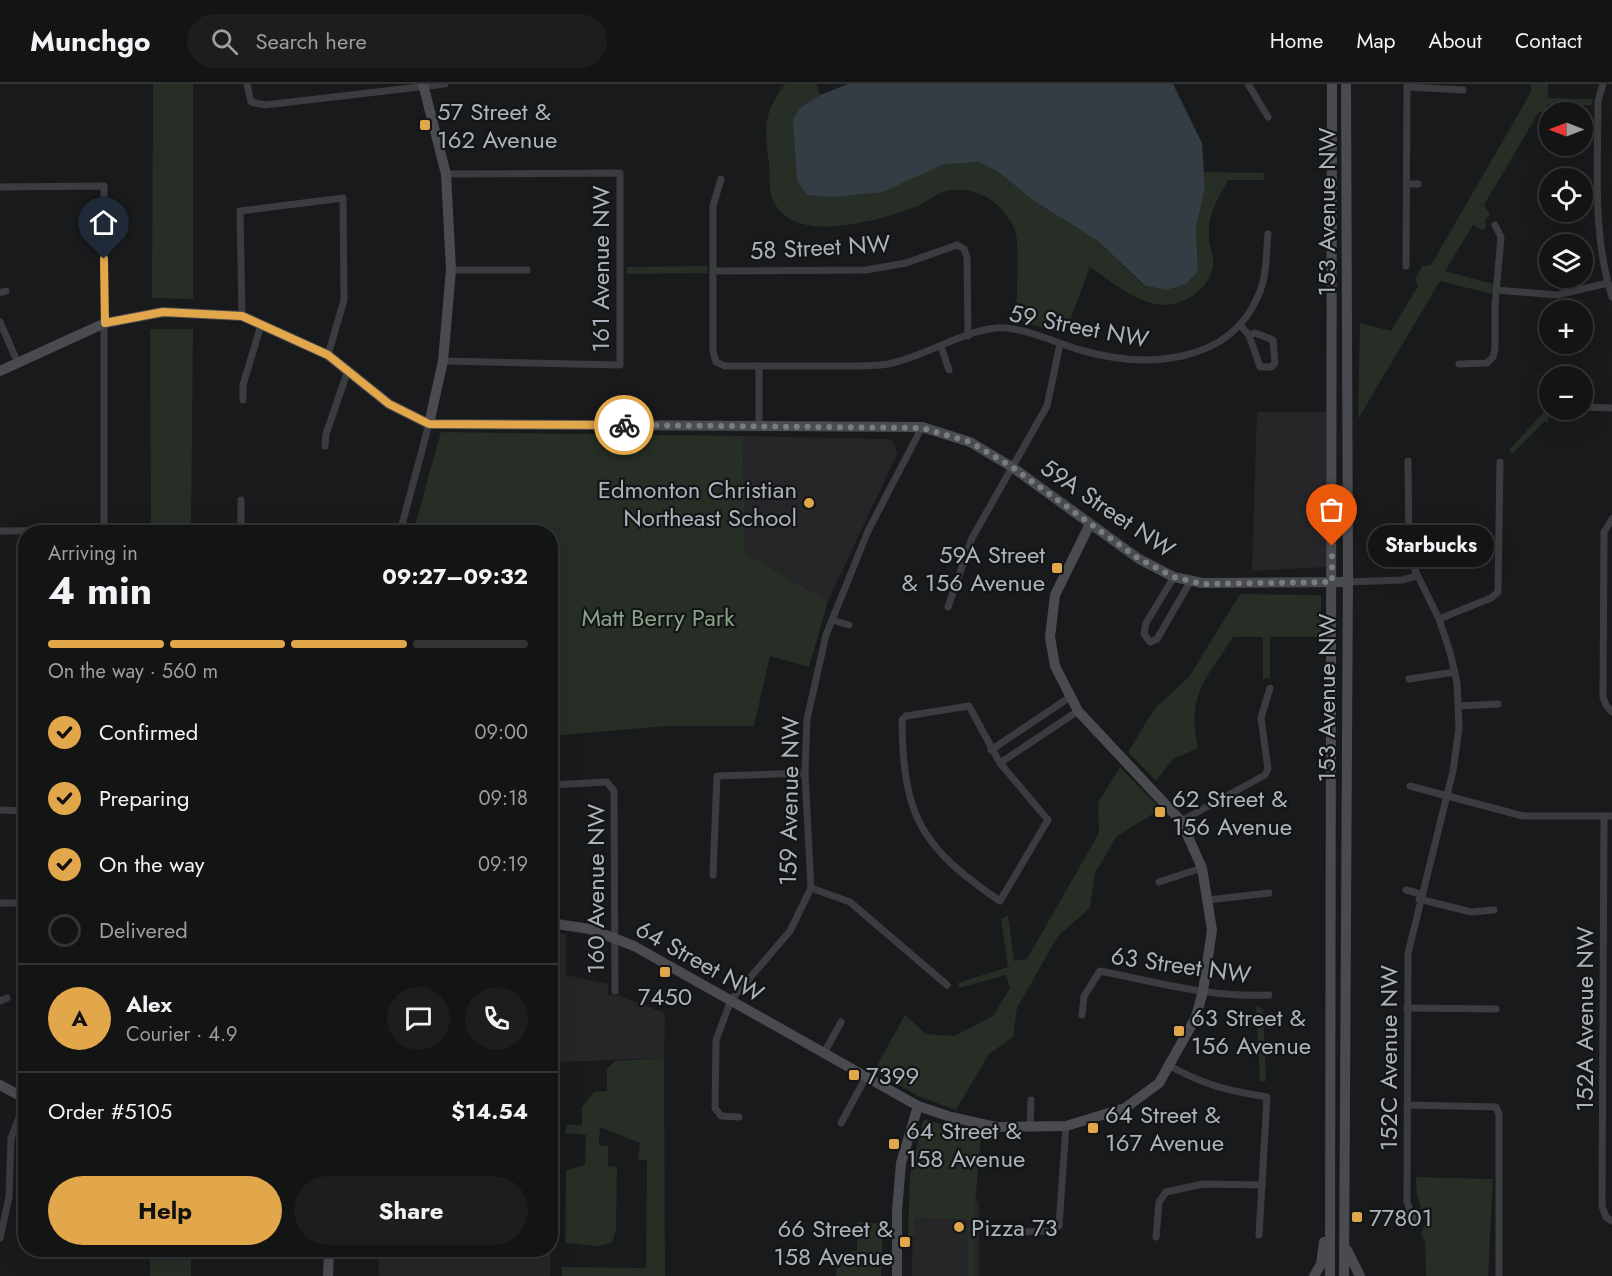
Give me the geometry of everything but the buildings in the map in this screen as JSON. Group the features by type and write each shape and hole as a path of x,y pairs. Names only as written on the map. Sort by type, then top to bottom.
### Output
{"street":[{"path":"247,84 249,99 254,104 265,105 445,84"},
{"path":"1248,84 1268,117"},
{"name":"153 Avenue NW","path":"1330,1276 1332,84"},
{"name":"153 Avenue NW","path":"1344,1276 1348,582 1346,84"},
{"path":"1603,84 1598,101 1598,220 1612,297"},
{"path":"1406,266 1407,85 1463,90"},
{"path":"402,525 443,361 451,270 446,174 423,86"},
{"name":"161 Avenue NW","path":"443,361 620,365 620,173 446,174"},
{"path":"713,271 713,206 721,178"},
{"path":"1406,184 1418,184"},
{"path":"0,187 104,186 104,525"},
{"path":"242,316 240,211 343,198 345,204 344,300 328,355"},
{"path":"1459,364 1483,364 1493,357 1496,290 1502,237 1495,225"},
{"name":"59 Street NW","path":"713,271 712,351 716,362 725,366 883,365 968,336 1005,328 1060,344 1126,359 1158,361 1206,348 1240,325 1255,303 1263,284 1268,234"},
{"name":"58 Street NW","path":"713,271 866,270 906,262 949,245 962,246 967,257 968,336"},
{"path":"451,270 527,270"},
{"path":"1496,290 1557,295 1608,283"},
{"name":"59A Street NW","path":"0,371 16,361 105,323 163,312 242,316 328,355 347,373 389,404 429,424 922,428 970,442 1012,467 1089,526 1139,559 1174,577 1190,582 1348,582 1402,580 1417,576"},
{"path":"0,322 16,361"},
{"path":"243,400 243,385 261,325"},
{"path":"1240,325 1249,334 1260,367 1271,368 1275,363 1273,340 1255,333 1249,334"},
{"path":"948,607 972,538 1047,406 1060,344"},
{"path":"941,346 949,370"},
{"path":"759,366 759,425"},
{"path":"325,446 326,434 347,373"},
{"path":"1593,407 1612,408"},
{"name":"159 Avenue NW","path":"739,1117 721,1116 715,1108 716,1040 731,1000 790,932 811,888 805,773 807,719 826,636 868,531 922,428"},
{"name":"152C Avenue NW","path":"1408,461 1408,537 1417,576 1439,619 1455,672 1459,706 1457,750 1408,953 1407,1202 1415,1223"},
{"path":"1439,619 1491,598 1498,592 1500,581 1500,462"},
{"path":"241,500 241,525"},
{"path":"1610,520 1604,532 1603,685 1604,701 1610,711"},
{"name":"64 Street NW","path":"558,924 590,929 615,938 731,1000 918,1106 951,1117 996,1127 1066,1126 1125,1108 1159,1083 1196,1017 1203,991 1212,930 1202,868 1180,820 1078,711 1055,666 1050,636 1055,595 1089,526"},
{"path":"0,531 18,531"},
{"path":"1174,577 1146,623 1143,634 1150,642 1157,639 1190,582"},
{"path":"832,620 849,625"},
{"path":"1409,679 1455,672"},
{"path":"1180,820 1261,777 1268,769 1261,718 1270,688"},
{"path":"991,750 1070,697"},
{"path":"1459,706 1498,704"},
{"path":"969,706 1000,763 1048,820 1000,901 962,875 936,849 914,814 903,770 902,720 906,716 969,706"},
{"path":"1000,763 1078,711"},
{"path":"713,875 717,776 805,773"},
{"name":"160 Avenue NW","path":"558,785 607,782 613,787 615,991"},
{"path":"1410,786 1523,816 1608,816"},
{"path":"0,810 18,811"},
{"name":"152A Avenue NW","path":"1608,816 1602,1206 1610,1220"},
{"path":"1158,882 1202,868"},
{"path":"811,888 850,902 947,985"},
{"path":"1406,890 1471,912 1494,910"},
{"path":"1208,900 1269,892"},
{"path":"0,903 18,903"},
{"name":"63 Street NW","path":"1082,1015 1084,996 1100,971 1203,991 1243,996 1269,995"},
{"path":"1407,1008 1496,1009"},
{"path":"824,1053 841,1022"},
{"path":"1170,1066 1201,1083 1224,1090 1267,1097 1259,1235"},
{"path":"841,1123 866,1077"},
{"path":"0,1085 18,1095"},
{"path":"1030,1127 1031,1100"},
{"path":"1407,1105 1496,1107 1499,1114 1499,1276"},
{"path":"897,1276 897,1211 901,1163 918,1106"},
{"path":"0,1238 9,1197 11,1138 18,1120"},
{"path":"1024,1232 1052,1232 1059,1226 1066,1126"},
{"path":"1314,1276 1321,1264 1324,1248 1324,1188 1331,1140"},
{"path":"1156,1237 1159,1202 1166,1192 1203,1184 1262,1185"},
{"path":"1344,1233 1349,1257 1360,1276"},
{"path":"328,1276 329,1257"}],"shaded area":[{"path":"848,84 1173,84 1202,143 1205,188 1196,227 1198,271 1186,284 1166,290 1144,285 1098,241 1034,201 997,171 979,162 945,164 883,192 832,197 807,195 797,181 793,119 801,107 820,95"},
{"path":"1257,412 1326,412 1326,567 1252,571"},
{"name":"Edmonton Christian Northeast School","path":"743,436 887,439 894,442 897,454 828,601 745,553"},
{"path":"558,933 566,934 566,975 608,984 608,995 619,996 665,1013 664,1058 560,1062 559,1065"},
{"path":"979,1201 979,1276 912,1276 913,1203"},
{"path":"378,1257 550,1257 550,1276 379,1276"}],"green space":[{"path":"153,84 193,84 193,299 152,298"},
{"path":"785,84 816,84 820,95 801,107 883,192 945,164 979,162 997,171 1034,201 1098,241 1143,285 1198,271 1196,227 1205,188 1204,172 1264,173 1264,180 1228,180 1214,206 1210,221 1212,272 1206,283 1196,293 1178,303 1165,305 1151,303 1126,292 1090,267 1065,334 1016,320 1018,259 1015,230 1004,212 990,199 981,195 962,190 946,191 919,205 882,218 840,226 801,224 786,216 775,204 771,195 766,131 772,105"},
{"path":"1531,84 1548,84 1548,98 1593,99 1592,102 1539,102 1539,112 1484,205 1490,214 1485,221 1486,229 1482,230 1473,225 1445,271 1493,284 1492,294 1440,281 1358,419 1360,323 1391,331 1418,286 1415,279 1422,266 1431,265 1531,92"},
{"path":"707,266 707,273 627,274 627,267"},
{"path":"150,329 193,329 191,525 151,525"},
{"path":"1539,418 1539,420 1548,420 1548,423 1545,421 1512,454 1509,450"},
{"name":"Matt Berry Park","path":"441,432 743,436 745,553 828,601 809,667 770,656 754,726 666,726 558,735 558,525 415,525"},
{"path":"1240,594 1318,595 1321,597 1321,637 1270,637 1270,678 1263,679 1263,637 1233,637 1207,677 1197,701 1195,730 1198,748 1173,759 1156,781 1128,752 1155,708 1189,677"},
{"path":"1120,767 1161,809 1117,836 1095,873 1090,908 1058,936 1017,1008 1013,1037 989,1054 956,1110 918,1096 874,1071 905,1015 926,1034 954,1036 993,1016 1010,988 1006,975 959,988 958,983 1008,967 1001,919 1008,916 1014,961 1027,959 1099,833 1098,803"},
{"path":"1256,1006 1263,1009 1266,1081 1260,1082"},
{"path":"664,1058 665,1276 562,1276 562,1267 646,1268 647,1160 638,1160 640,1143 600,1127 599,1145 608,1146 608,1166 617,1167 616,1229 612,1243 598,1246 565,1243 566,1170 585,1165 586,1135 565,1133 567,1124 582,1126 582,1107 594,1092 607,1091 607,1069 615,1061"},
{"path":"927,1119 961,1132 963,1130 981,1134 974,1217 975,1276 968,1276 967,1219 915,1218 914,1236 908,1236 910,1175 923,1121"},
{"path":"1416,1177 1493,1179 1488,1276 1426,1276 1425,1242 1421,1234 1426,1222 1417,1196"},
{"path":"857,1222 883,1224 881,1276 836,1276 837,1253 857,1251"},
{"path":"150,1257 191,1257 191,1276 150,1276"}],"way so far":[{"path":"624,425 922,428 970,442 1012,467 1089,526 1139,559 1174,577 1190,582 1202,584 1332,582 1332,546"}],"place":[{"name":"57 Street & 162 Avenue","path":"425,125"},
{"name":"Edmonton Christian Northeast School","path":"809,503"},
{"name":"Starbucks","path":"1332,546"},
{"name":"59A Street & 156 Avenue","path":"1057,568"},
{"name":"62 Street & 156 Avenue","path":"1160,812"},
{"name":"7450","path":"665,972"},
{"name":"63 Street & 156 Avenue","path":"1179,1031"},
{"name":"7399","path":"854,1075"},
{"name":"64 Street & 167 Avenue","path":"1093,1128"},
{"name":"64 Street & 158 Avenue","path":"894,1144"},
{"name":"77801","path":"1357,1217"},
{"name":"Pizza 73","path":"959,1227"},
{"name":"66 Street & 158 Avenue","path":"905,1242"}],"route":[{"path":"104,259 105,323 163,312 242,316 328,355 347,373 389,404 429,424 624,425"}]}
